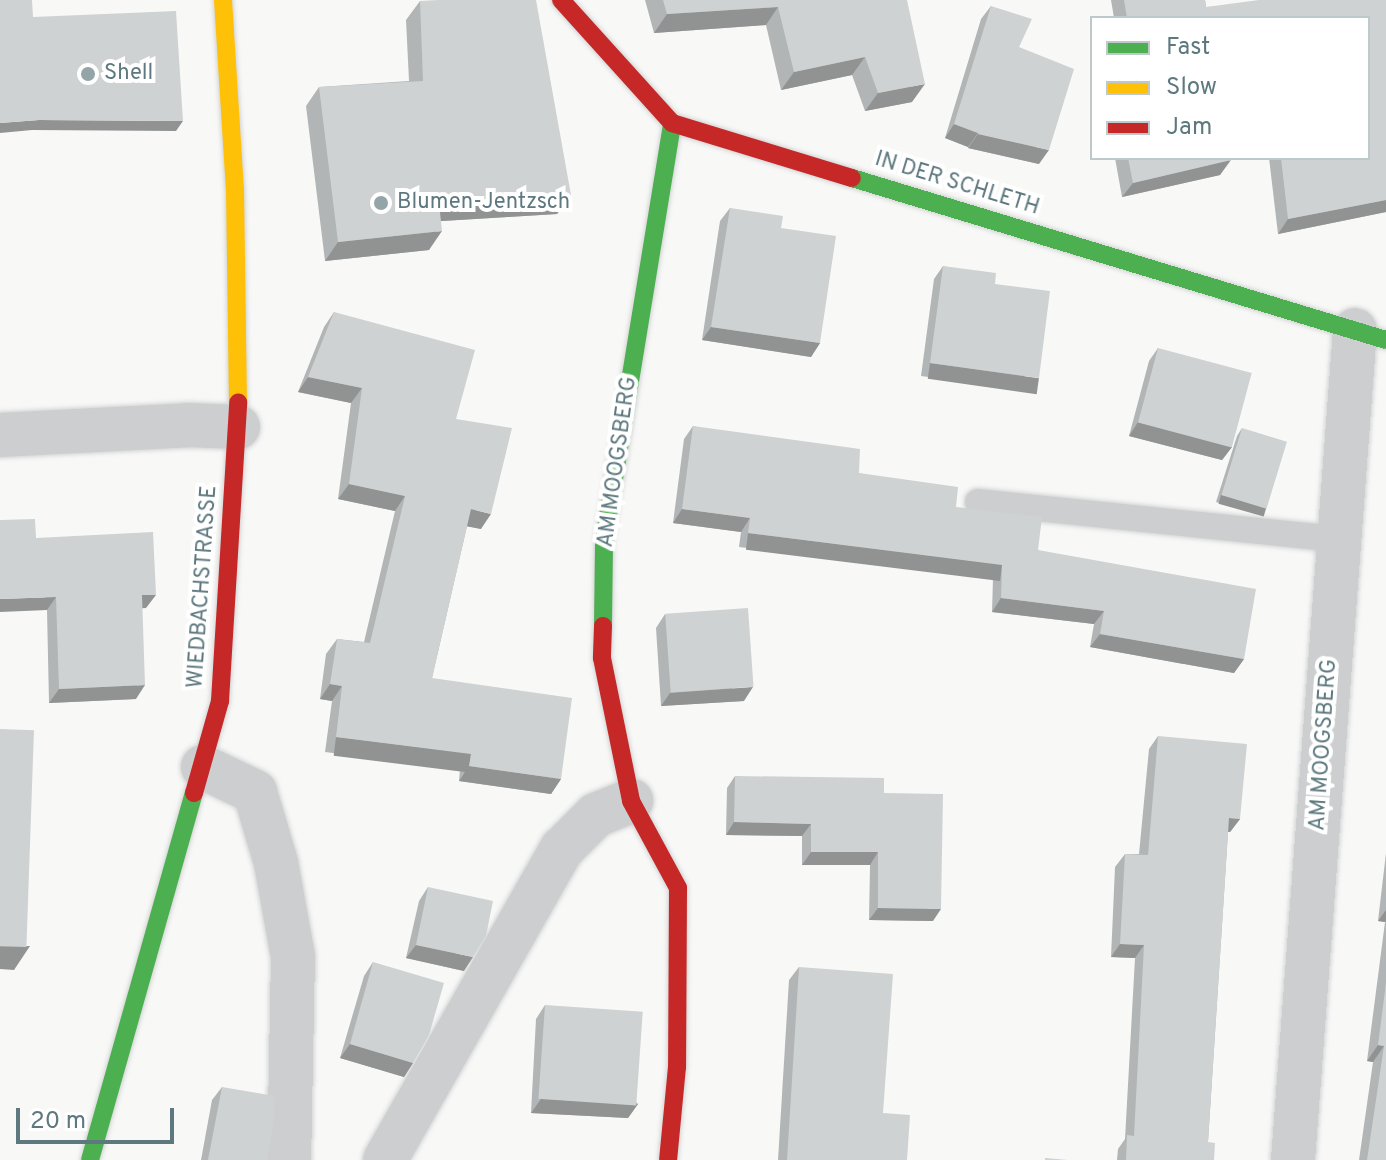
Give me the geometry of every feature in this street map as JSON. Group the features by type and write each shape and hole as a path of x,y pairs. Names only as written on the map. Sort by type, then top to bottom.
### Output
{"street":[{"name":"WIEDBACHSTRASSE","path":"90,1160 220,701 238,427 235,190 223,0"},
{"path":"561,0 672,123"},
{"name":"IN DER SCHLETH","path":"672,123 1370,335"},
{"name":"AM MOOGSBERG","path":"668,1160 677,1067 678,888 631,801 602,658 604,540 672,123"},
{"name":"AM MOOGSBERG","path":"1293,1160 1339,539 1370,335"},
{"path":"0,435 188,425 238,427"},
{"path":"203,767 255,792 276,863 293,957 289,1160"},
{"path":"385,1160 562,849 596,815 631,801"}],"lane":[{"path":"978,502 1339,539"}],"building":[{"path":"0,0 32,0 33,17 176,11 183,121 39,120 0,123"},
{"path":"536,0 571,195 439,203 442,231 338,242 319,87 423,81 420,1"},
{"path":"663,0 907,0 925,84 878,93 865,57 794,72 778,7 667,14"},
{"path":"1124,0 1205,0 1206,7 1259,0 1386,0 1386,200 1288,219 1281,160 1370,160 1370,16 1127,16"},
{"path":"991,6 1032,19 1019,47 1074,69 1049,150 978,134 979,130 978,133 954,124"},
{"path":"1128,160 1231,160 1133,183"},
{"path":"730,208 783,216 781,228 836,236 820,343 711,327"},
{"path":"943,266 996,273 995,284 1050,291 1039,378 930,363"},
{"path":"334,312 475,350 456,419 512,428 491,514 471,509 432,678 572,698 561,779 469,766 471,754 336,737 342,686 330,684 337,639 370,643 405,496 349,484 362,388 308,377"},
{"path":"1158,348 1252,373 1232,447 1138,422"},
{"path":"693,426 860,449 859,473 958,487 956,507 1042,517 1038,550 1256,589 1244,659 1100,634 1104,611 1001,598 1002,565 748,533 750,518 682,509"},
{"path":"1242,428 1287,442 1266,509 1222,495"},
{"path":"35,519 36,538 153,532 156,595 142,595 145,685 59,689 56,597 0,599 0,520"},
{"path":"748,608 754,687 671,693 665,614"},
{"path":"0,729 34,730 26,947 0,946"},
{"path":"1158,736 1247,744 1240,819 1229,818 1208,1142 1215,1143 1214,1160 1126,1160 1127,1135 1134,1136 1144,945 1120,944 1125,854 1148,855"},
{"path":"735,776 884,778 884,793 943,794 941,909 878,908 878,852 811,852 811,824 734,822"},
{"path":"428,887 493,901 486,936 473,957 416,945"},
{"path":"373,962 444,983 429,1035 413,1063 350,1044"},
{"path":"799,967 893,974 883,1113 910,1115 907,1160 787,1160"},
{"path":"1386,983 1386,1160 1367,1160 1384,1046 1378,1045"},
{"path":"545,1005 643,1012 636,1106 538,1099"},
{"path":"222,1087 275,1096 267,1160 208,1160"}],"traffic: fast":[{"path":"603,626 604,540 672,123"},
{"path":"852,178 1386,340"},
{"path":"90,1160 194,793"}],"traffic: slow":[{"path":"223,0 235,190 238,403"}],"traffic: jam":[{"path":"561,0 672,123 852,178"},
{"path":"194,793 220,701 238,403"},
{"path":"603,626 602,658 631,801 678,888 677,1067 668,1160"}],"place":[{"name":"Shell","path":"88,74"},
{"name":"Blumen-Jentzsch","path":"381,203"}]}
